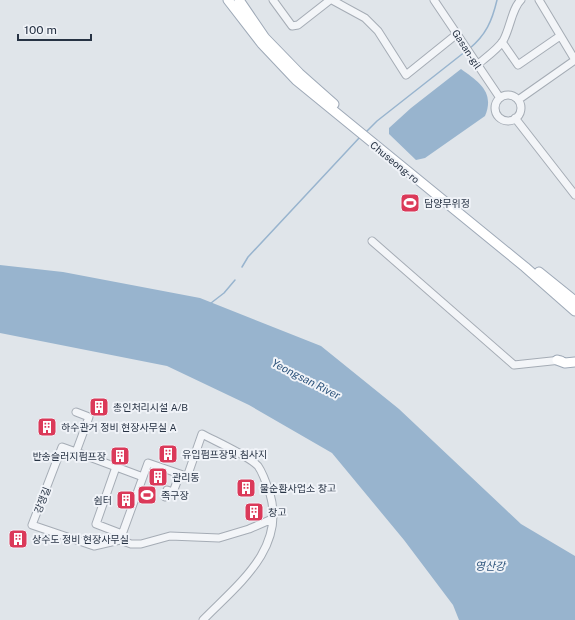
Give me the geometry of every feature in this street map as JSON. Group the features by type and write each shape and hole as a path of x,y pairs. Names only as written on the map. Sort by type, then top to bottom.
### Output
{"main road":[{"name":"Chuseong-ro","path":"228,0 262,44 296,80 372,139 525,267 575,311"},
{"name":"Chuseong-ro","path":"239,0 265,38 279,54 355,125"},
{"name":"Chuseong-ro","path":"372,139 575,301"},
{"path":"557,360 565,363 575,362"}],"street":[{"path":"273,0 292,26 298,25 331,0 351,9 365,18 374,27 406,75 457,34"},
{"name":"Gasan-gil","path":"433,0 500,98"},
{"path":"478,65 502,42 513,18 517,4 521,0"},
{"path":"518,100 575,60 538,0"},
{"path":"502,42 518,65 560,36"},
{"path":"507,95 518,100 520,112 515,118 508,121 498,116 495,108 500,98 507,95"},
{"path":"515,118 575,195"},
{"path":"372,241 514,365 575,358"},
{"path":"76,412 88,417 76,452"},
{"path":"121,537 148,463 186,477 202,434 249,459 258,466 270,496 272,519 268,545 256,565 203,620"},
{"name":"강쟁길","path":"121,537 94,546 89,546 32,525 62,447 143,477"},
{"name":"강쟁길","path":"116,467 96,524 131,544 141,544 170,536 219,538 249,529 272,519"},
{"path":"165,497 167,490 173,492 180,474"}],"water":[{"path":"461,69 474,78 484,88 488,100 488,108 485,116 425,158 416,160 389,134 389,128 411,108"},
{"name":"영산강","path":"0,265 63,272 200,298 321,346 399,409 521,524 575,556 575,620 459,620 453,605 404,540 332,453 249,405 167,366 0,333"}],"waterway":[{"path":"469,49 475,44 488,27 497,0"},
{"path":"365,133 377,121 466,51"},
{"path":"242,267 248,257 360,137"},
{"path":"211,303 224,293 235,280"}],"place":[{"name":"담양무위정","path":"410,203"},
{"name":"총인처리시설 A/B","path":"99,407"},
{"name":"하수관거 정비 현장사무실 A","path":"47,427"},
{"name":"유입펌프장및 침사지","path":"168,454"},
{"name":"반송슬러지펌프장","path":"120,456"},
{"name":"관리동","path":"158,477"},
{"name":"물순환사업소 창고","path":"246,488"},
{"name":"족구장","path":"147,495"},
{"name":"쉼터","path":"126,500"},
{"name":"창고","path":"254,512"},
{"name":"상수도 정비 현장사무실","path":"18,539"}],"water label":[{"name":"Yeongsan River","path":"306,379"}]}
